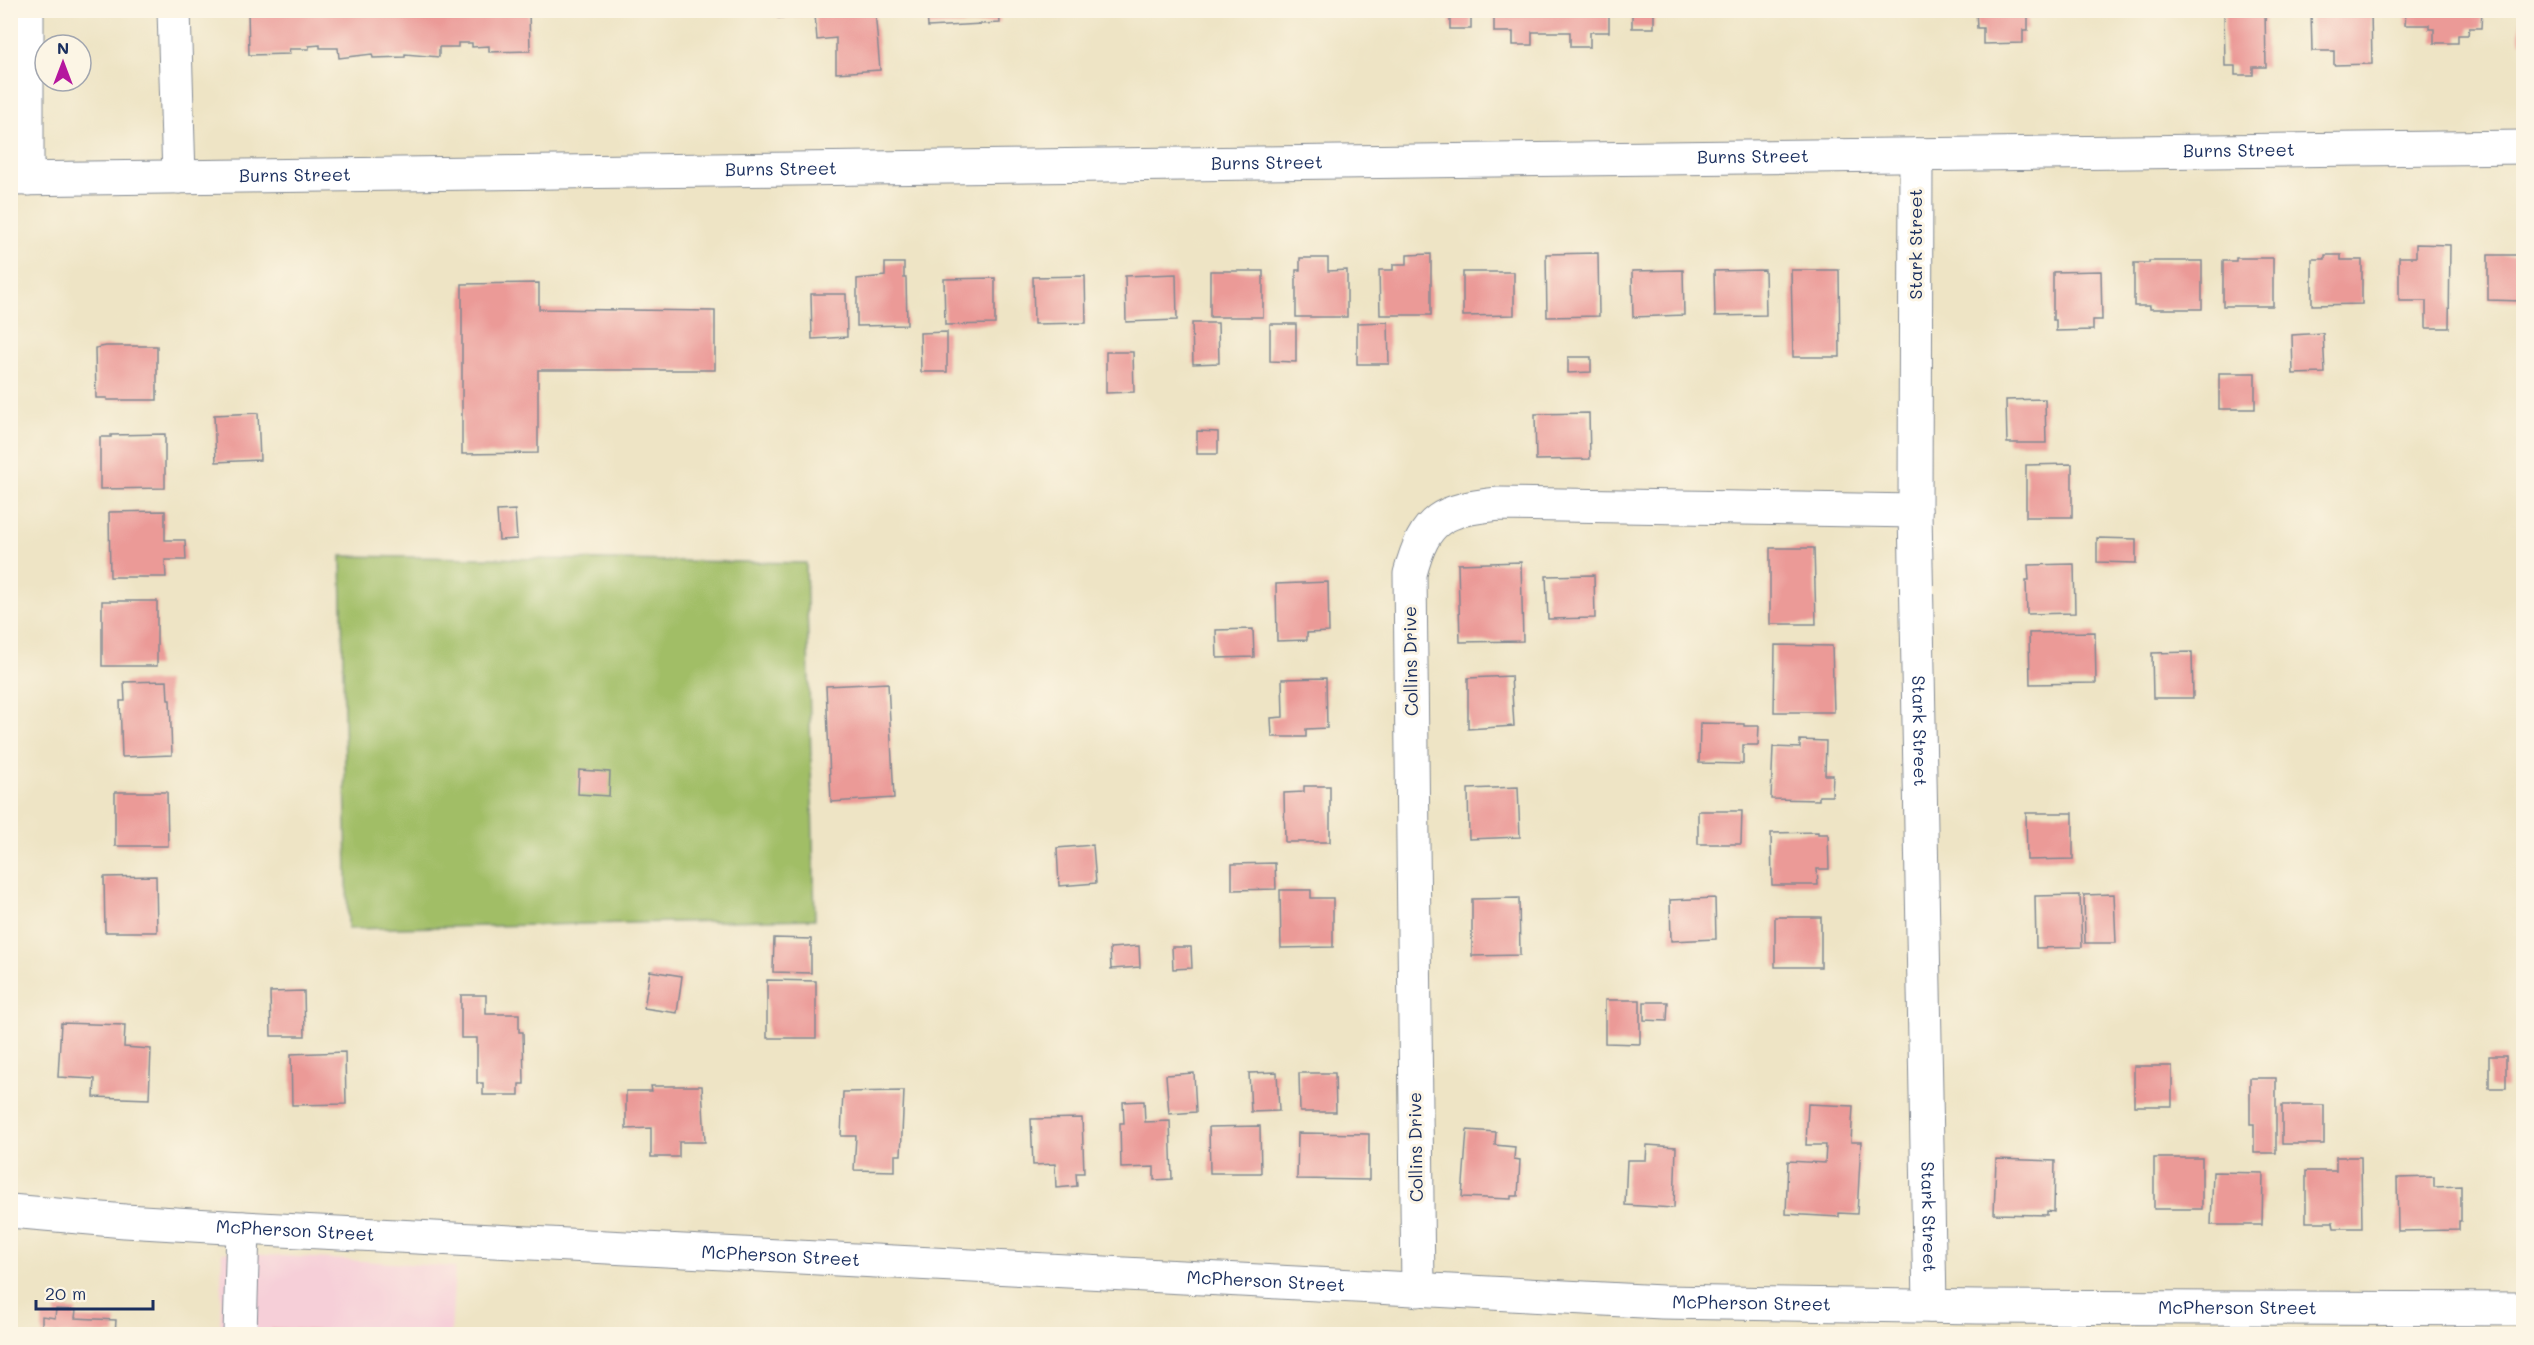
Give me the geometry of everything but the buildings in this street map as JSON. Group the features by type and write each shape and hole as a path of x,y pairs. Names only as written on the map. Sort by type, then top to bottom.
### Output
{"street":[{"path":"19,179 27,10"},
{"path":"174,10 179,177"},
{"name":"Burns Street","path":"19,179 2523,147"},
{"name":"Stark Street","path":"1916,155 1915,511 1930,1306"},
{"name":"Collins Drive","path":"1418,1290 1410,574 1418,545 1426,531 1442,518 1464,508 1499,504 1915,511"},
{"name":"McPherson Street","path":"10,1210 102,1219 243,1228 1662,1302 1930,1306 2523,1309"},
{"path":"240,1335 243,1228"}],"shaded area":[{"path":"222,1252 455,1267 451,1334 220,1334"}],"green space":[{"path":"341,556 806,563 815,919 348,929"}]}
